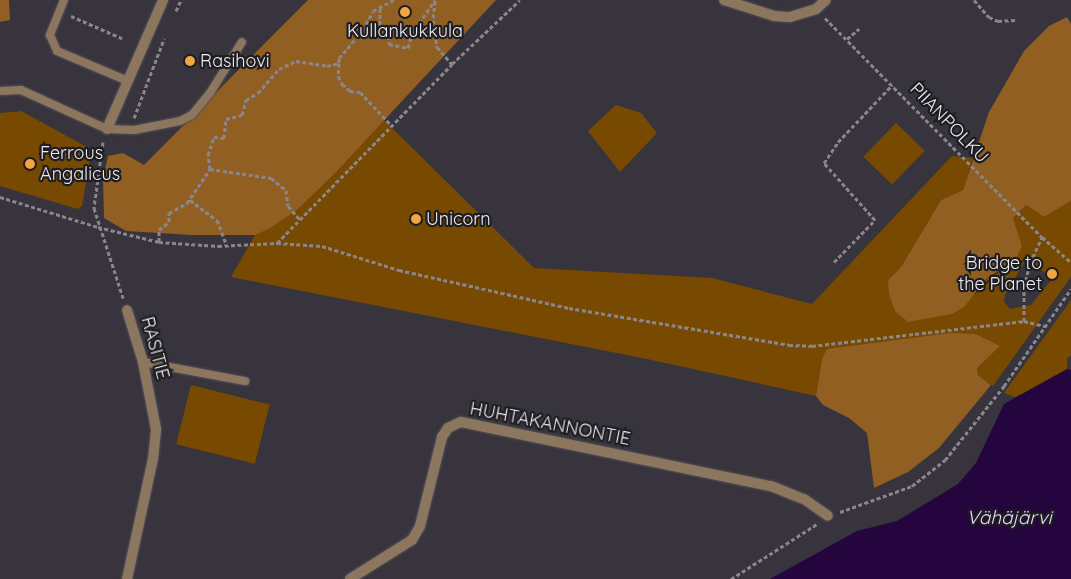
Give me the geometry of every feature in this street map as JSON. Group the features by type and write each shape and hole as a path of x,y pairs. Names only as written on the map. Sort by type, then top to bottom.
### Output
{"street":[{"path":"107,129 163,0"},
{"path":"724,0 782,17 816,9 826,0"},
{"name":"RASITIE","path":"127,310 144,362 155,416 156,442 127,579"},
{"name":"HUHTAKANNONTIE","path":"350,579 412,540 420,526 442,437 448,428 461,422 771,486 804,499 828,516"}],"lane":[{"path":"64,0 50,35 57,51 128,81"},
{"path":"1,91 21,90 107,129 130,130 180,121 192,115 242,42"},
{"path":"144,362 245,381"}],"path":[{"path":"173,19 181,0"},
{"path":"392,126 360,92 350,91 342,84 338,76 339,58 363,30 373,11 394,0"},
{"path":"380,8 380,27 387,29 389,44 408,48 412,34 435,0"},
{"path":"435,0 433,20 437,47 452,64"},
{"path":"277,243 452,64 520,0"},
{"path":"974,0 989,17 998,21 1015,20"},
{"name":"PIIANPOLKU","path":"816,9 847,38 1042,237 1071,262"},
{"path":"59,11 124,38"},
{"path":"847,38 859,29"},
{"path":"130,130 164,37"},
{"path":"160,242 159,230 170,222 169,213 190,200 210,169 208,155 214,137 224,138 226,119 242,115 246,100 258,93 279,69 296,62 327,66 339,63"},
{"path":"834,262 875,220 824,163 838,142 892,85"},
{"name":"RASITIE","path":"107,129 100,153 94,208 98,227 127,310"},
{"path":"210,169 271,178 286,190 288,206 300,220"},
{"path":"0,197 98,227 160,242 218,246 226,243 277,243 322,246 399,270 568,308 789,345 812,346 1024,321 1044,326"},
{"path":"190,200 217,220 226,243"},
{"path":"1024,321 1024,287 1030,263 1042,237"},
{"path":"731,579 828,516 912,486 945,460 1004,386 1071,289"}],"shaded area":[{"path":"0,0 9,0 10,20 0,22"},
{"path":"308,0 496,0 337,171 297,210 270,228 255,235 192,235 126,231 104,218 103,179 108,156 123,153 144,165"},
{"path":"1067,17 1071,24 1071,201 1044,217 1026,205 1013,218 1022,246 1016,259 986,279 964,307 952,314 908,322 895,311 889,294 888,280 901,267 941,200 963,190 989,112 1024,51 1049,26"},
{"path":"616,105 641,113 657,133 620,172 588,131"},
{"path":"21,111 85,146 91,153 82,206 78,209 0,186 0,113"},
{"path":"384,120 534,268 712,278 812,304 952,156 973,158 963,190 941,200 901,267 888,280 976,294 986,279 998,273 1022,246 1013,218 1026,205 1044,217 1071,201 1071,277 993,386 978,375 977,368 999,346 822,359 816,396 647,359 231,277 255,235 297,210","holes":["1025,261 1036,265 1052,279 1031,305 1010,309 1004,302 1005,295"]},
{"path":"896,123 925,151 892,185 863,157"},
{"path":"1071,300 1071,356 1067,358 1067,369 1048,383 1015,397 1004,393"},
{"path":"950,333 975,334 1000,346 977,368 978,375 991,385 939,448 908,472 874,488 867,433 849,418 823,405 816,396 822,359 827,349"},
{"path":"191,385 270,405 255,464 176,444"}],"water":[{"name":"Vähäjärvi","path":"1067,369 1071,370 1071,579 770,579 857,531 897,521 958,484 976,463 1004,404"}],"place":[{"name":"Kullankukkula","path":"405,12"},
{"name":"Rasihovi","path":"190,61"},
{"name":"Ferrous Angalicus","path":"30,164"},
{"name":"Unicorn","path":"416,219"},
{"name":"Bridge to the Planet","path":"1052,274"}]}
